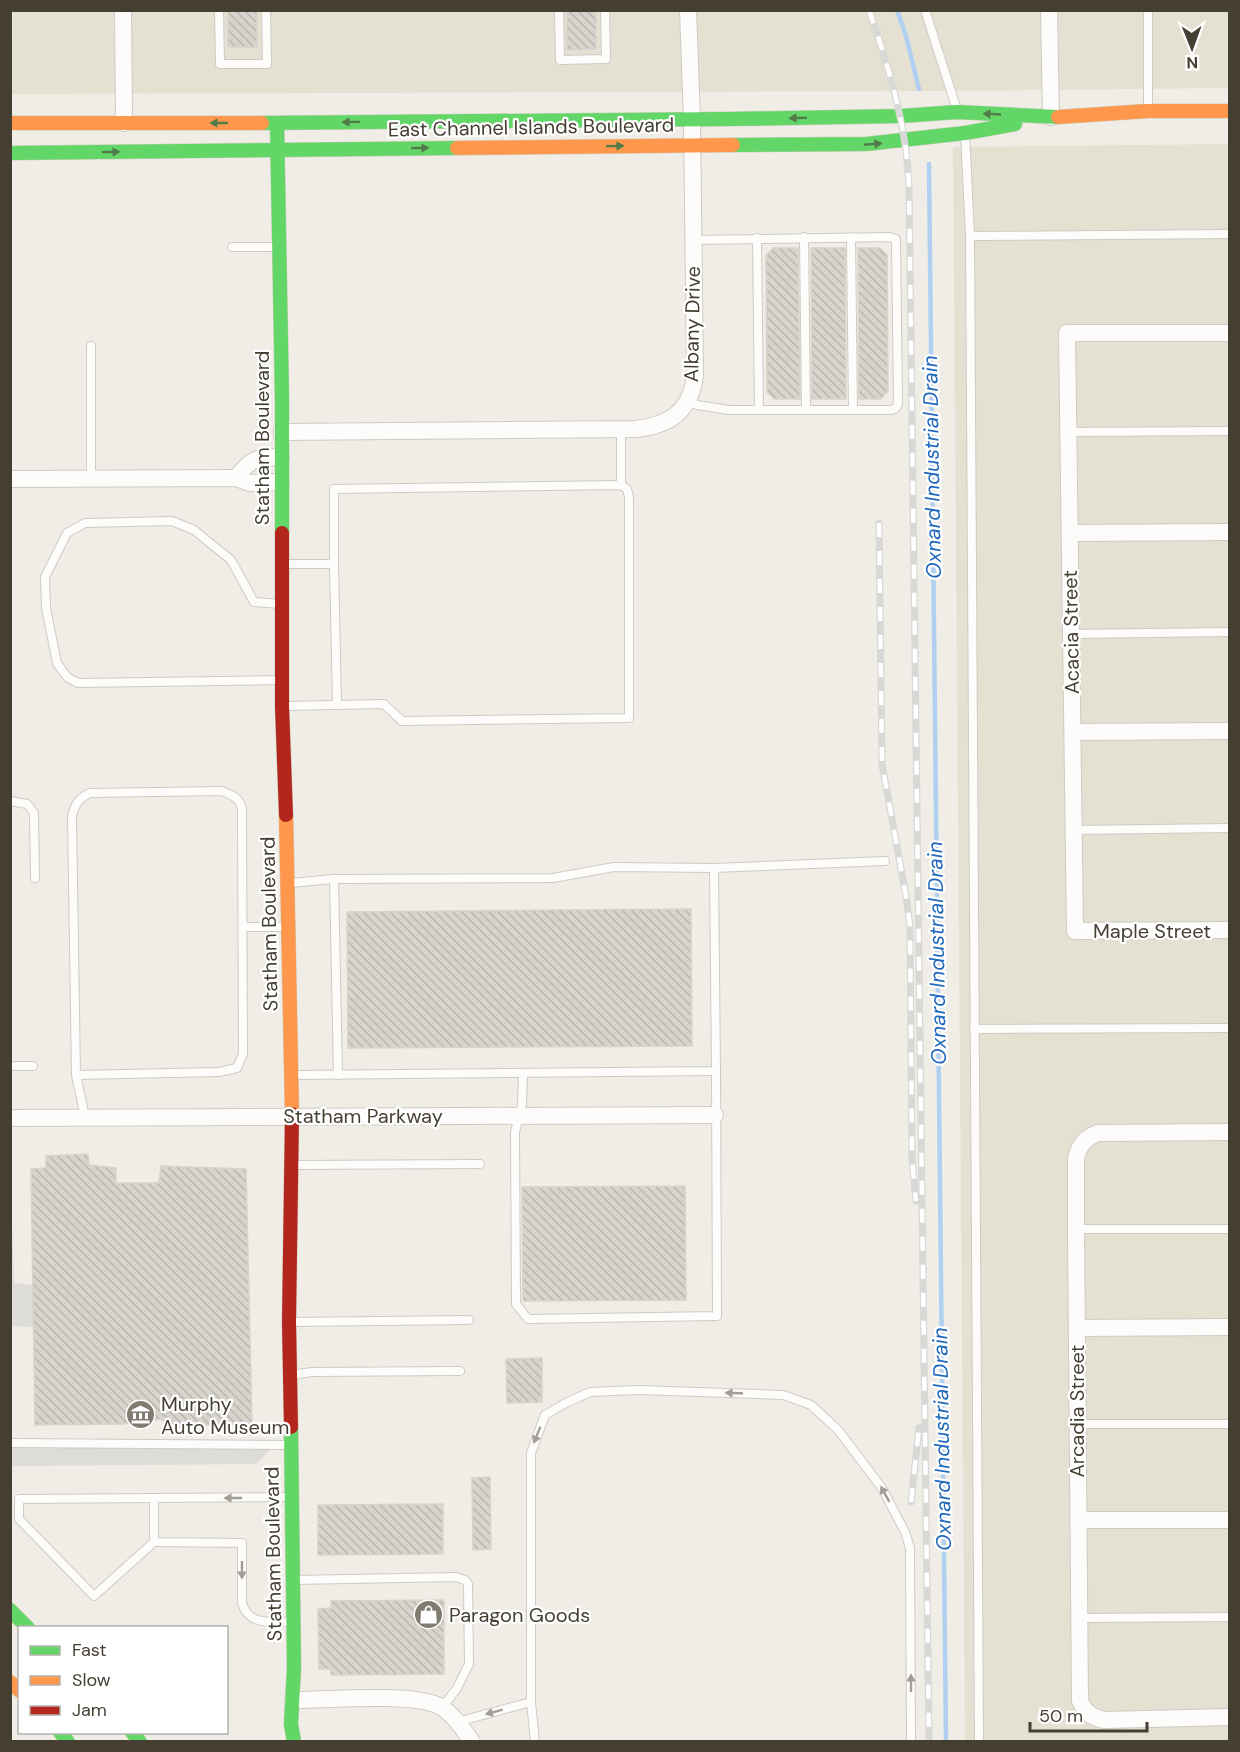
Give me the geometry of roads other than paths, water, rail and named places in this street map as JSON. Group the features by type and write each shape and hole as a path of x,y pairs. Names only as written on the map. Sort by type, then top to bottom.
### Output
{"main road":[{"name":"East Channel Islands Boulevard","path":"10,123 116,133 277,123 901,116 957,112 1051,117 1148,111 1230,111"},
{"name":"East Channel Islands Boulevard","path":"14,152 866,144 965,133 1051,117"},
{"name":"Statham Boulevard","path":"277,123 282,432 282,706 292,1116 289,1322 294,1580 294,1700 291,1724 294,1742"},
{"path":"39,153 116,133"},
{"path":"10,1610 26,1626"},
{"name":"Statham Boulevard","path":"279,1742 291,1724"}],"street":[{"path":"116,133 123,10"},
{"name":"Albany Drive","path":"282,432 647,427 668,421 679,412 688,401 695,376 692,119 688,10"},
{"path":"1049,10 1051,117"},
{"name":"Acacia Street","path":"1075,932 1067,333 1230,333"},
{"path":"236,478 253,460 263,457 281,457"},
{"path":"10,479 236,478 244,482 259,484 281,482"},
{"path":"1070,533 1230,532"},
{"path":"1073,732 1230,731"},
{"name":"Maple Street","path":"1075,932 1230,930"},
{"name":"Statham Parkway","path":"10,1118 715,1115"},
{"name":"Arcadia Street","path":"1230,1132 1098,1133 1084,1141 1076,1158 1080,1701 1085,1711 1093,1718 1104,1720 1230,1717"},
{"path":"1077,1328 1230,1327"},
{"path":"1078,1520 1230,1520"},
{"path":"294,1700 412,1699 428,1702 442,1708 457,1722 472,1742"}],"lane":[{"path":"219,10 220,64 267,64 266,10"},
{"path":"559,10 560,60 606,59 605,10"},
{"path":"925,10 965,133 970,236 980,1742"},
{"path":"1148,10 1148,111"},
{"path":"970,236 1230,234"},
{"path":"688,401 697,405 729,410 891,410 898,404 896,239 890,237 804,237 693,240"},
{"path":"804,237 806,410"},
{"path":"851,237 853,410"},
{"path":"757,238 759,410"},
{"path":"232,247 280,247"},
{"path":"91,346 91,478"},
{"path":"621,428 621,485"},
{"path":"1068,432 1230,431"},
{"path":"282,706 384,704 402,721 629,718 629,497 627,489 621,485 334,489 337,704"},
{"path":"282,604 254,602 231,560 194,530 172,521 85,523 67,533 45,577 46,608 57,663 67,677 78,683 282,680"},
{"path":"282,564 334,564"},
{"path":"1071,634 1230,632"},
{"path":"76,1075 219,1072 237,1068 243,1054 243,927 242,809 241,802 236,798 222,791 90,793 81,797 74,807 72,816 76,1075 85,1118"},
{"path":"10,801 27,804 34,813 35,878"},
{"path":"1074,830 1230,828"},
{"path":"288,883 334,879 553,878 614,867 714,868 885,861"},
{"path":"523,1073 522,1105 515,1132 516,1304 528,1319 717,1316 714,868"},
{"path":"334,879 338,1075"},
{"path":"243,927 288,927"},
{"path":"974,1029 1230,1028"},
{"path":"10,1066 33,1066"},
{"path":"290,1075 716,1071"},
{"path":"291,1165 480,1164"},
{"path":"1076,1229 1230,1229"},
{"path":"289,1322 469,1320"},
{"path":"290,1375 312,1372 460,1371"},
{"path":"535,1742 531,1702 531,1453 545,1415 590,1392 639,1390 783,1395 811,1405 838,1430 882,1488 905,1532 910,1548 911,1742"},
{"path":"1077,1424 1230,1424"},
{"path":"10,1443 291,1444"},
{"path":"292,1497 19,1499 19,1519 94,1596 154,1542 242,1543 242,1603 245,1612 251,1618 261,1621 294,1622"},
{"path":"154,1498 154,1542"},
{"path":"294,1580 456,1577 465,1580 468,1584 469,1664 457,1688 442,1708"},
{"path":"1079,1618 1230,1617"},
{"path":"457,1722 531,1702"}],"waterway":[{"name":"Oxnard Industrial Drain","path":"897,10 919,89"},
{"name":"Oxnard Industrial Drain","path":"929,164 946,1742"}],"railway":[{"path":"869,10 901,120 909,188 929,1742"},
{"path":"879,523 882,764 910,926 912,1160 916,1201"},
{"path":"911,1502 919,1428"}],"place":[{"name":"Murphy Auto Museum","path":"140,1415"},
{"name":"Paragon Goods","path":"428,1615"}]}
